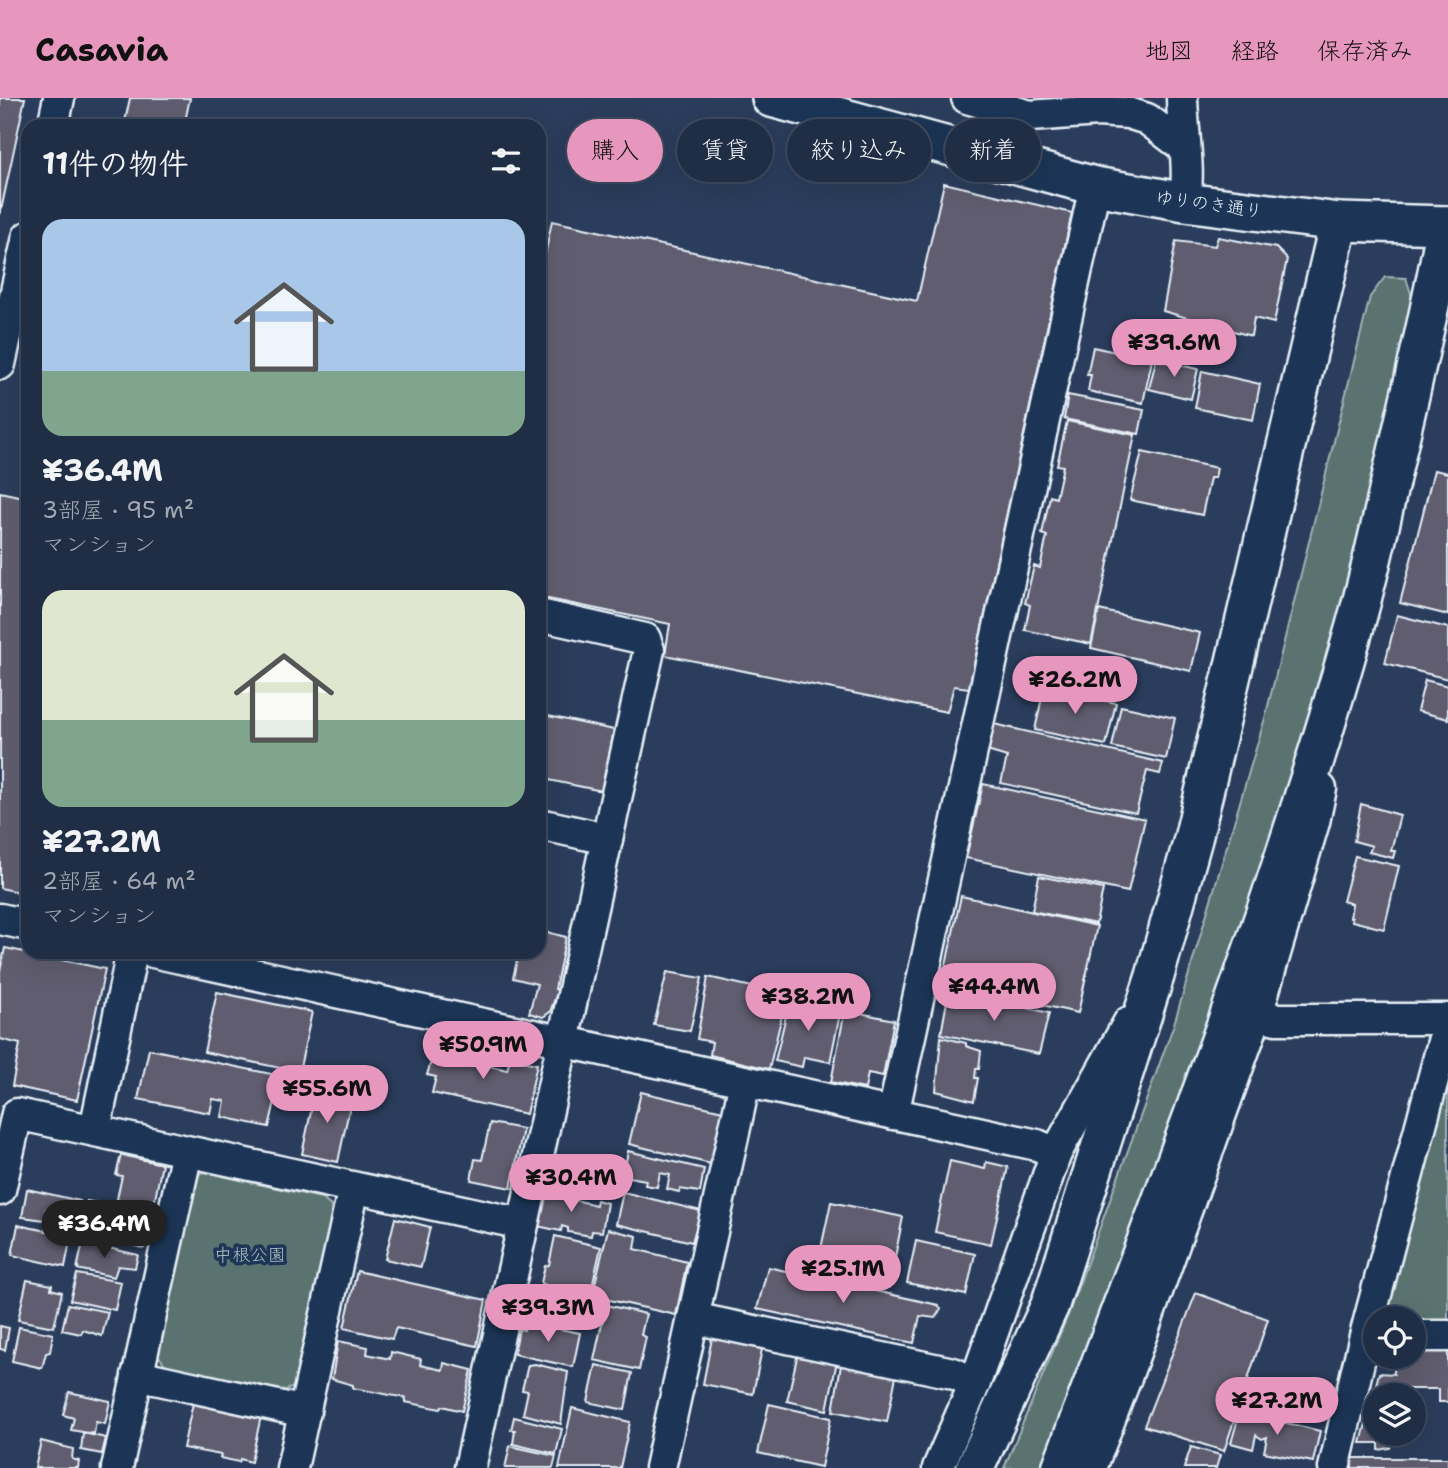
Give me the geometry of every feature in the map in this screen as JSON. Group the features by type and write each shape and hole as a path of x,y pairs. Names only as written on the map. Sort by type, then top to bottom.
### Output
{"street":[{"path":"54,119 59,98"},
{"name":"ゆりのき通り","path":"771,98 1095,186 1185,202 1339,222 1447,225"},
{"path":"967,98 1030,116 1098,111 1128,113 1147,119 1184,147"},
{"path":"1182,98 1184,147 1189,178 1185,202"},
{"path":"893,1114 1095,186"},
{"path":"975,1468 1049,1305 1155,976 1193,839 1339,222"},
{"path":"1061,1468 1219,1045 1284,857 1351,641 1370,570 1447,225"},
{"path":"0,364 21,269"},
{"path":"470,1468 649,650 645,639 546,617"},
{"path":"1091,1468 1127,1376 1257,1014 1314,822 1351,641"},
{"path":"546,826 607,839"},
{"path":"0,919 21,924"},
{"path":"95,1129 131,959"},
{"path":"185,959 1037,1145 1056,1153"},
{"path":"938,1468 975,1382 1056,1153 1155,976"},
{"path":"1257,1014 1276,1019 1448,1021 1377,1306"},
{"path":"660,1468 745,1082"},
{"path":"0,1190 17,1114 522,1224"},
{"path":"117,1468 187,1152"},
{"path":"292,1468 354,1188"},
{"path":"693,1318 953,1373 975,1382"},
{"path":"1426,1336 1448,1336"},
{"path":"1334,1468 1363,1362"},
{"path":"137,1375 305,1412"}],"green space":[{"path":"1385,277 1406,278 1414,303 1353,570 1323,682 1245,923 1109,1298 1041,1468 1004,1468 1068,1315 1174,1024 1265,718 1370,297"},
{"path":"1448,1073 1448,1322 1426,1322 1426,1306 1390,1306 1387,1303"},
{"name":"中根公園","path":"204,1172 321,1198 331,1206 331,1217 294,1387 280,1392 172,1373 157,1354 194,1176"}],"building":[{"path":"0,98 25,98 0,215"},
{"path":"130,98 190,98 186,119 126,119"},
{"path":"944,183 1072,213 969,688 954,686 947,712 665,655 670,624 546,598 546,250 552,221 917,301"},
{"path":"1218,237 1276,248 1287,259 1274,323 1254,318 1251,336 1163,311 1176,241 1215,246"},
{"path":"1093,347 1152,360 1143,403 1088,391 1091,375 1087,375"},
{"path":"1156,360 1198,369 1191,399 1149,389"},
{"path":"1202,371 1260,384 1253,420 1195,408"},
{"path":"1068,395 1144,410 1139,434 1064,419"},
{"path":"1067,421 1135,435 1091,644 1025,630 1030,605 1025,603 1034,566 1040,568 1047,536 1042,534 1050,496 1056,498 1063,466 1057,465"},
{"path":"1142,452 1217,468 1215,478 1210,478 1202,515 1130,500"},
{"path":"1434,470 1448,473 1448,615 1400,603"},
{"path":"0,492 21,496 21,892 0,888"},
{"path":"1099,610 1200,633 1191,671 1091,648"},
{"path":"1397,615 1448,628 1448,679 1385,663"},
{"path":"1425,680 1448,686 1448,719 1417,711"},
{"path":"1044,688 1116,703 1106,745 1035,730"},
{"path":"1121,706 1175,718 1166,759 1112,747"},
{"path":"546,715 614,730 602,791 546,779"},
{"path":"994,724 1163,763 1160,774 1147,771 1136,813 1001,783 1007,757 987,751"},
{"path":"983,784 1145,819 1128,892 966,858"},
{"path":"1361,804 1400,815 1391,851 1395,851 1393,858 1369,852 1372,846 1354,841"},
{"path":"1355,856 1399,866 1384,929 1352,921 1352,904 1343,901"},
{"path":"1039,876 1103,889 1096,924 1032,911"},
{"path":"961,896 1097,926 1078,1013 942,983"},
{"path":"546,932 566,937 555,989 558,990 550,1012 543,1017 529,1013 537,984 513,978 517,959 546,959"},
{"path":"5,948 21,951 21,959 57,959 105,969 77,1100 12,1086 20,1044 0,1039 0,971"},
{"path":"667,972 702,978 690,1031 654,1025"},
{"path":"708,977 787,995 769,1069 710,1055 712,1042 697,1039"},
{"path":"949,990 1049,1013 1039,1054 941,1034"},
{"path":"217,992 312,1012 299,1072 204,1052"},
{"path":"790,999 841,1009 830,1062 804,1057 802,1067 775,1061"},
{"path":"845,1010 894,1020 883,1076 868,1073 865,1089 831,1082"},
{"path":"941,1037 966,1043 966,1046 981,1051 979,1069 976,1069 975,1078 978,1078 974,1101 936,1091"},
{"path":"447,1046 472,1051 470,1061 507,1070 510,1059 537,1064 526,1114 432,1093 436,1077 427,1075 433,1055 445,1057"},
{"path":"149,1049 281,1076 269,1127 222,1117 225,1101 213,1099 210,1113 138,1099"},
{"path":"316,1088 352,1096 338,1162 302,1154"},
{"path":"641,1092 723,1111 711,1164 629,1144"},
{"path":"490,1123 523,1129 511,1188 471,1180 475,1159 482,1160"},
{"path":"628,1151 704,1169 700,1192 667,1189 670,1175 660,1173 657,1187 645,1185 646,1180 623,1176"},
{"path":"121,1155 162,1164 153,1209 117,1199 122,1176 116,1175"},
{"path":"950,1161 985,1169 986,1162 1008,1167 991,1244 935,1232"},
{"path":"547,1187 570,1193 570,1199 596,1205 597,1200 607,1203 602,1232 592,1231 591,1236 568,1232 568,1228 562,1226 561,1231 537,1226"},
{"path":"27,1189 80,1201 77,1216 46,1209 45,1220 22,1217"},
{"path":"623,1192 701,1211 692,1242 616,1224"},
{"path":"87,1201 151,1214 144,1248 121,1243 122,1235 103,1231 102,1239 81,1234"},
{"path":"831,1202 903,1217 889,1287 816,1272"},
{"path":"395,1218 430,1227 421,1267 385,1259"},
{"path":"18,1225 71,1236 65,1267 12,1255"},
{"path":"608,1229 637,1236 635,1249 687,1262 676,1315 592,1296"},
{"path":"555,1236 601,1247 587,1310 550,1301 552,1288 541,1283 545,1266 549,1265"},
{"path":"916,1241 975,1254 966,1295 907,1283"},
{"path":"83,1242 138,1255 135,1268 118,1266 114,1277 77,1269"},
{"path":"768,1267 938,1305 941,1309 935,1318 920,1316 914,1343 757,1309"},
{"path":"357,1271 486,1300 477,1346 396,1328 392,1339 344,1328"},
{"path":"77,1274 121,1282 115,1310 70,1300"},
{"path":"27,1280 52,1285 51,1289 62,1292 54,1327 18,1320"},
{"path":"1196,1293 1268,1319 1224,1451 1144,1426"},
{"path":"68,1304 108,1312 102,1336 83,1330 81,1334 62,1330"},
{"path":"606,1305 646,1314 641,1335 646,1337 639,1370 594,1360"},
{"path":"525,1322 580,1333 573,1367 514,1354 519,1329 524,1330"},
{"path":"0,1326 9,1328 5,1350 0,1349"},
{"path":"19,1327 53,1334 50,1352 46,1353 42,1368 12,1361"},
{"path":"712,1338 762,1349 753,1394 703,1384"},
{"path":"338,1341 368,1347 367,1354 390,1359 391,1352 421,1359 420,1365 443,1370 444,1363 472,1370 462,1411 405,1402 406,1398 353,1388 353,1385 332,1379"},
{"path":"1426,1347 1448,1347 1448,1402 1439,1402 1439,1389 1426,1389 1426,1383 1376,1383 1379,1373 1394,1374 1394,1369 1426,1369"},
{"path":"798,1353 837,1361 827,1410 787,1401"},
{"path":"535,1364 568,1372 561,1424 523,1414 528,1391 522,1390 528,1365"},
{"path":"596,1365 632,1373 625,1410 588,1402"},
{"path":"841,1365 896,1376 887,1422 833,1411"},
{"path":"69,1392 110,1401 105,1424 96,1422 94,1434 71,1430 74,1418 63,1415"},
{"path":"193,1403 261,1416 251,1462 240,1459 239,1462 220,1458 221,1455 183,1448"},
{"path":"769,1404 831,1418 821,1467 758,1453"},
{"path":"572,1408 630,1422 620,1468 559,1468"},
{"path":"1240,1412 1320,1431 1313,1462 1264,1452 1267,1437 1262,1439 1256,1435 1253,1449 1231,1443"},
{"path":"514,1417 562,1429 556,1454 513,1444 515,1430 511,1430"},
{"path":"83,1433 106,1438 102,1454 81,1450"},
{"path":"41,1441 73,1449 72,1459 79,1461 78,1468 35,1468"},
{"path":"510,1446 556,1456 553,1468 505,1468"},
{"path":"1379,1446 1391,1446 1390,1448 1379,1450"},
{"path":"1191,1447 1220,1455 1216,1468 1184,1468"},
{"path":"1352,1458 1448,1458 1448,1468 1352,1468"}]}
